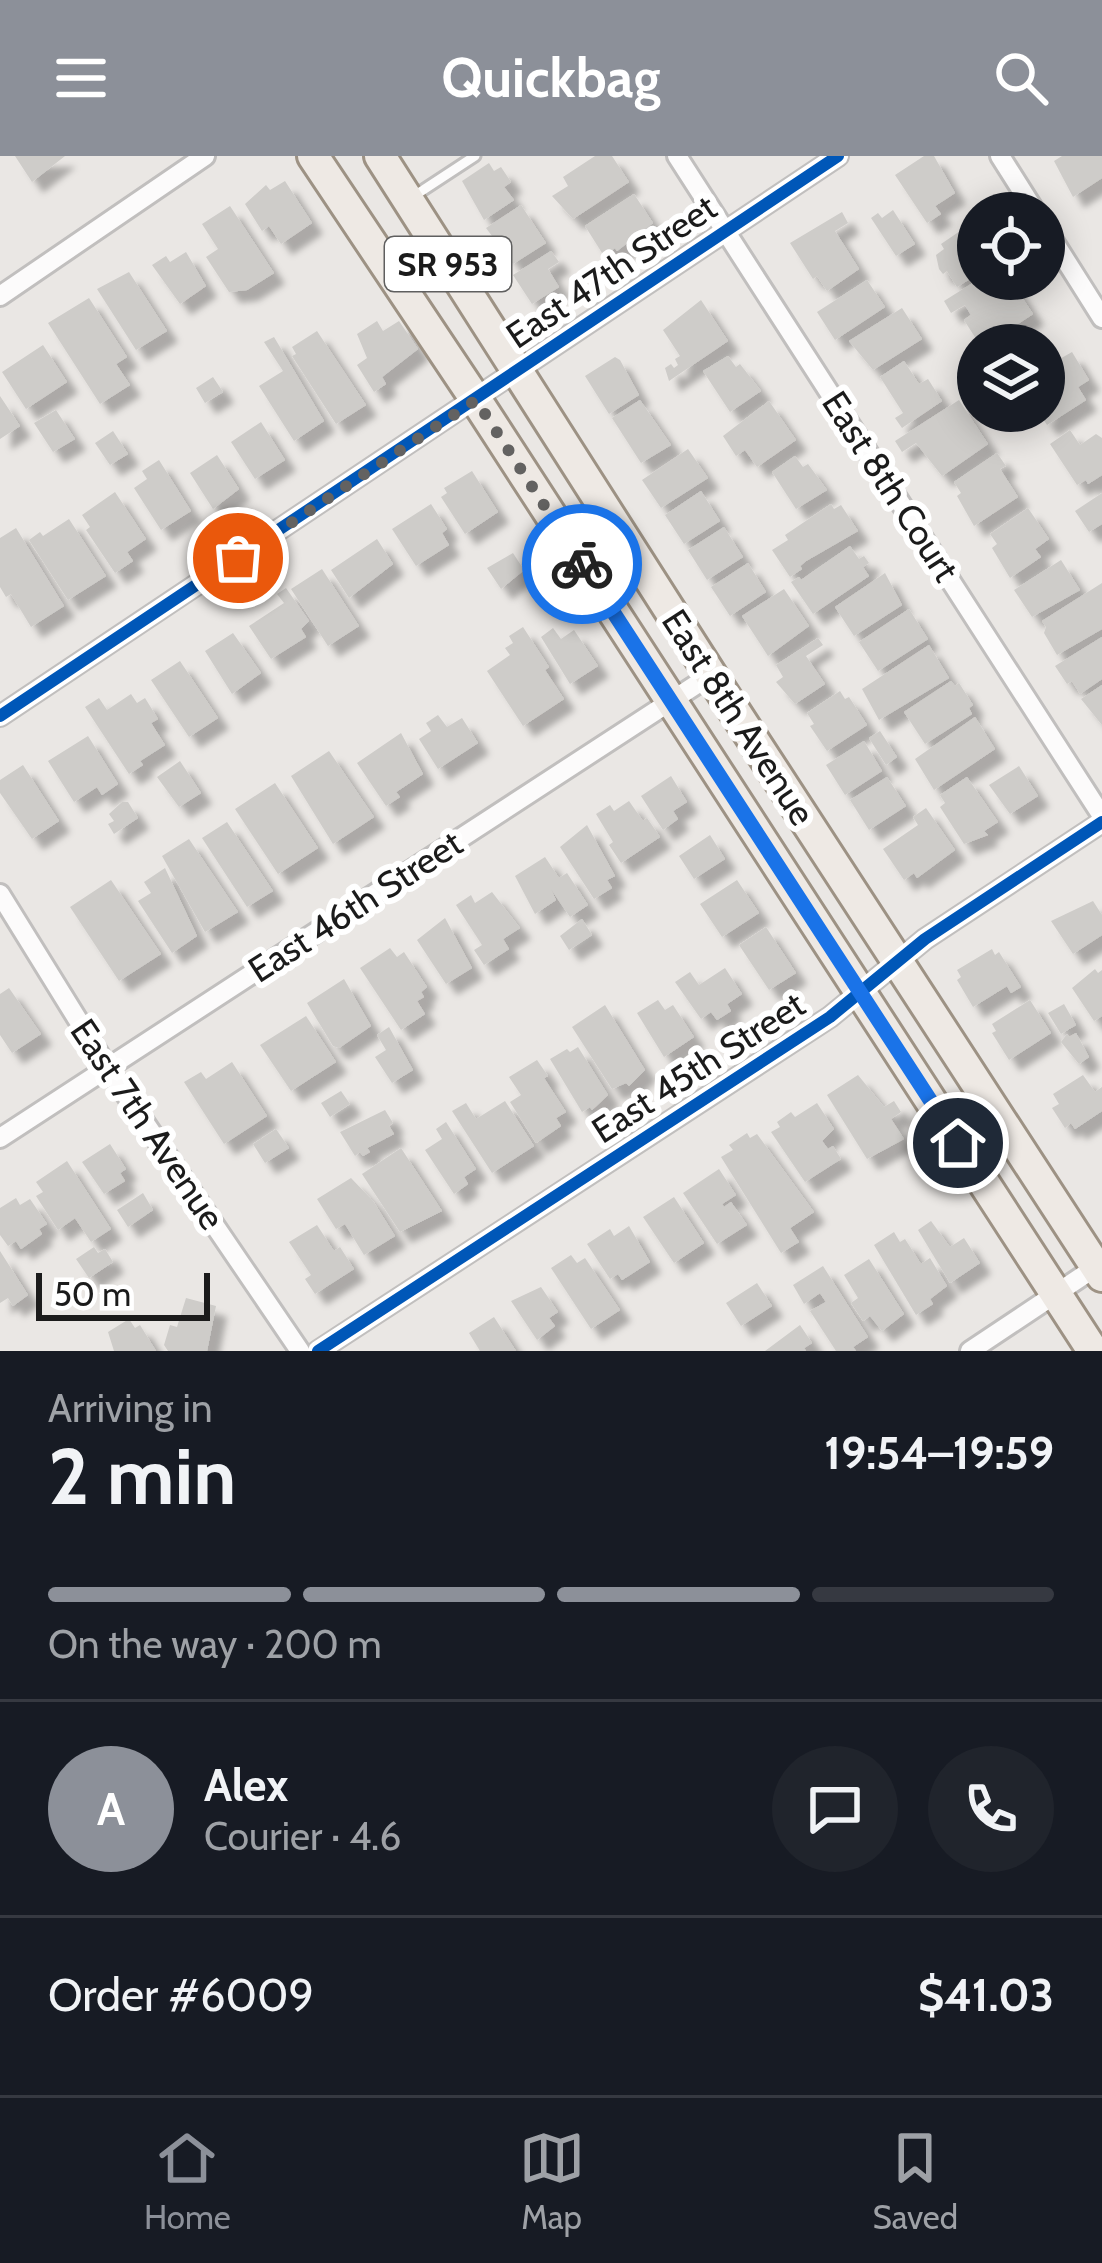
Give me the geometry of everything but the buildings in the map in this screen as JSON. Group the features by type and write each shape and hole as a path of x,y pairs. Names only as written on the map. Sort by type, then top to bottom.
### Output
{"main road":[{"name":"East 8th Avenue","path":"313,156 1093,1351"},
{"name":"East 8th Avenue","path":"380,156 1099,1271"}],"street":[{"path":"0,296 205,156"},
{"name":"East 8th Court","path":"677,156 1102,819"},
{"name":"East 47th Street","path":"0,716 838,156"},
{"path":"1000,156 1023,192"},
{"path":"1065,259 1102,318"},
{"name":"East 46th Street","path":"0,1138 711,675"},
{"name":"East 45th Street","path":"318,1351 830,1017 925,939 1102,819"},
{"name":"East 7th Avenue","path":"0,894 107,1067 300,1351"},
{"path":"970,1351 1099,1271"}],"lane":[{"path":"408,201 475,156"}],"cycle path":[{"path":"0,716 838,156"},
{"path":"318,1351 830,1017 925,939 1102,822"}],"way so far":[{"path":"238,558 476,400 582,564"}],"route":[{"path":"582,564 958,1143"}]}
